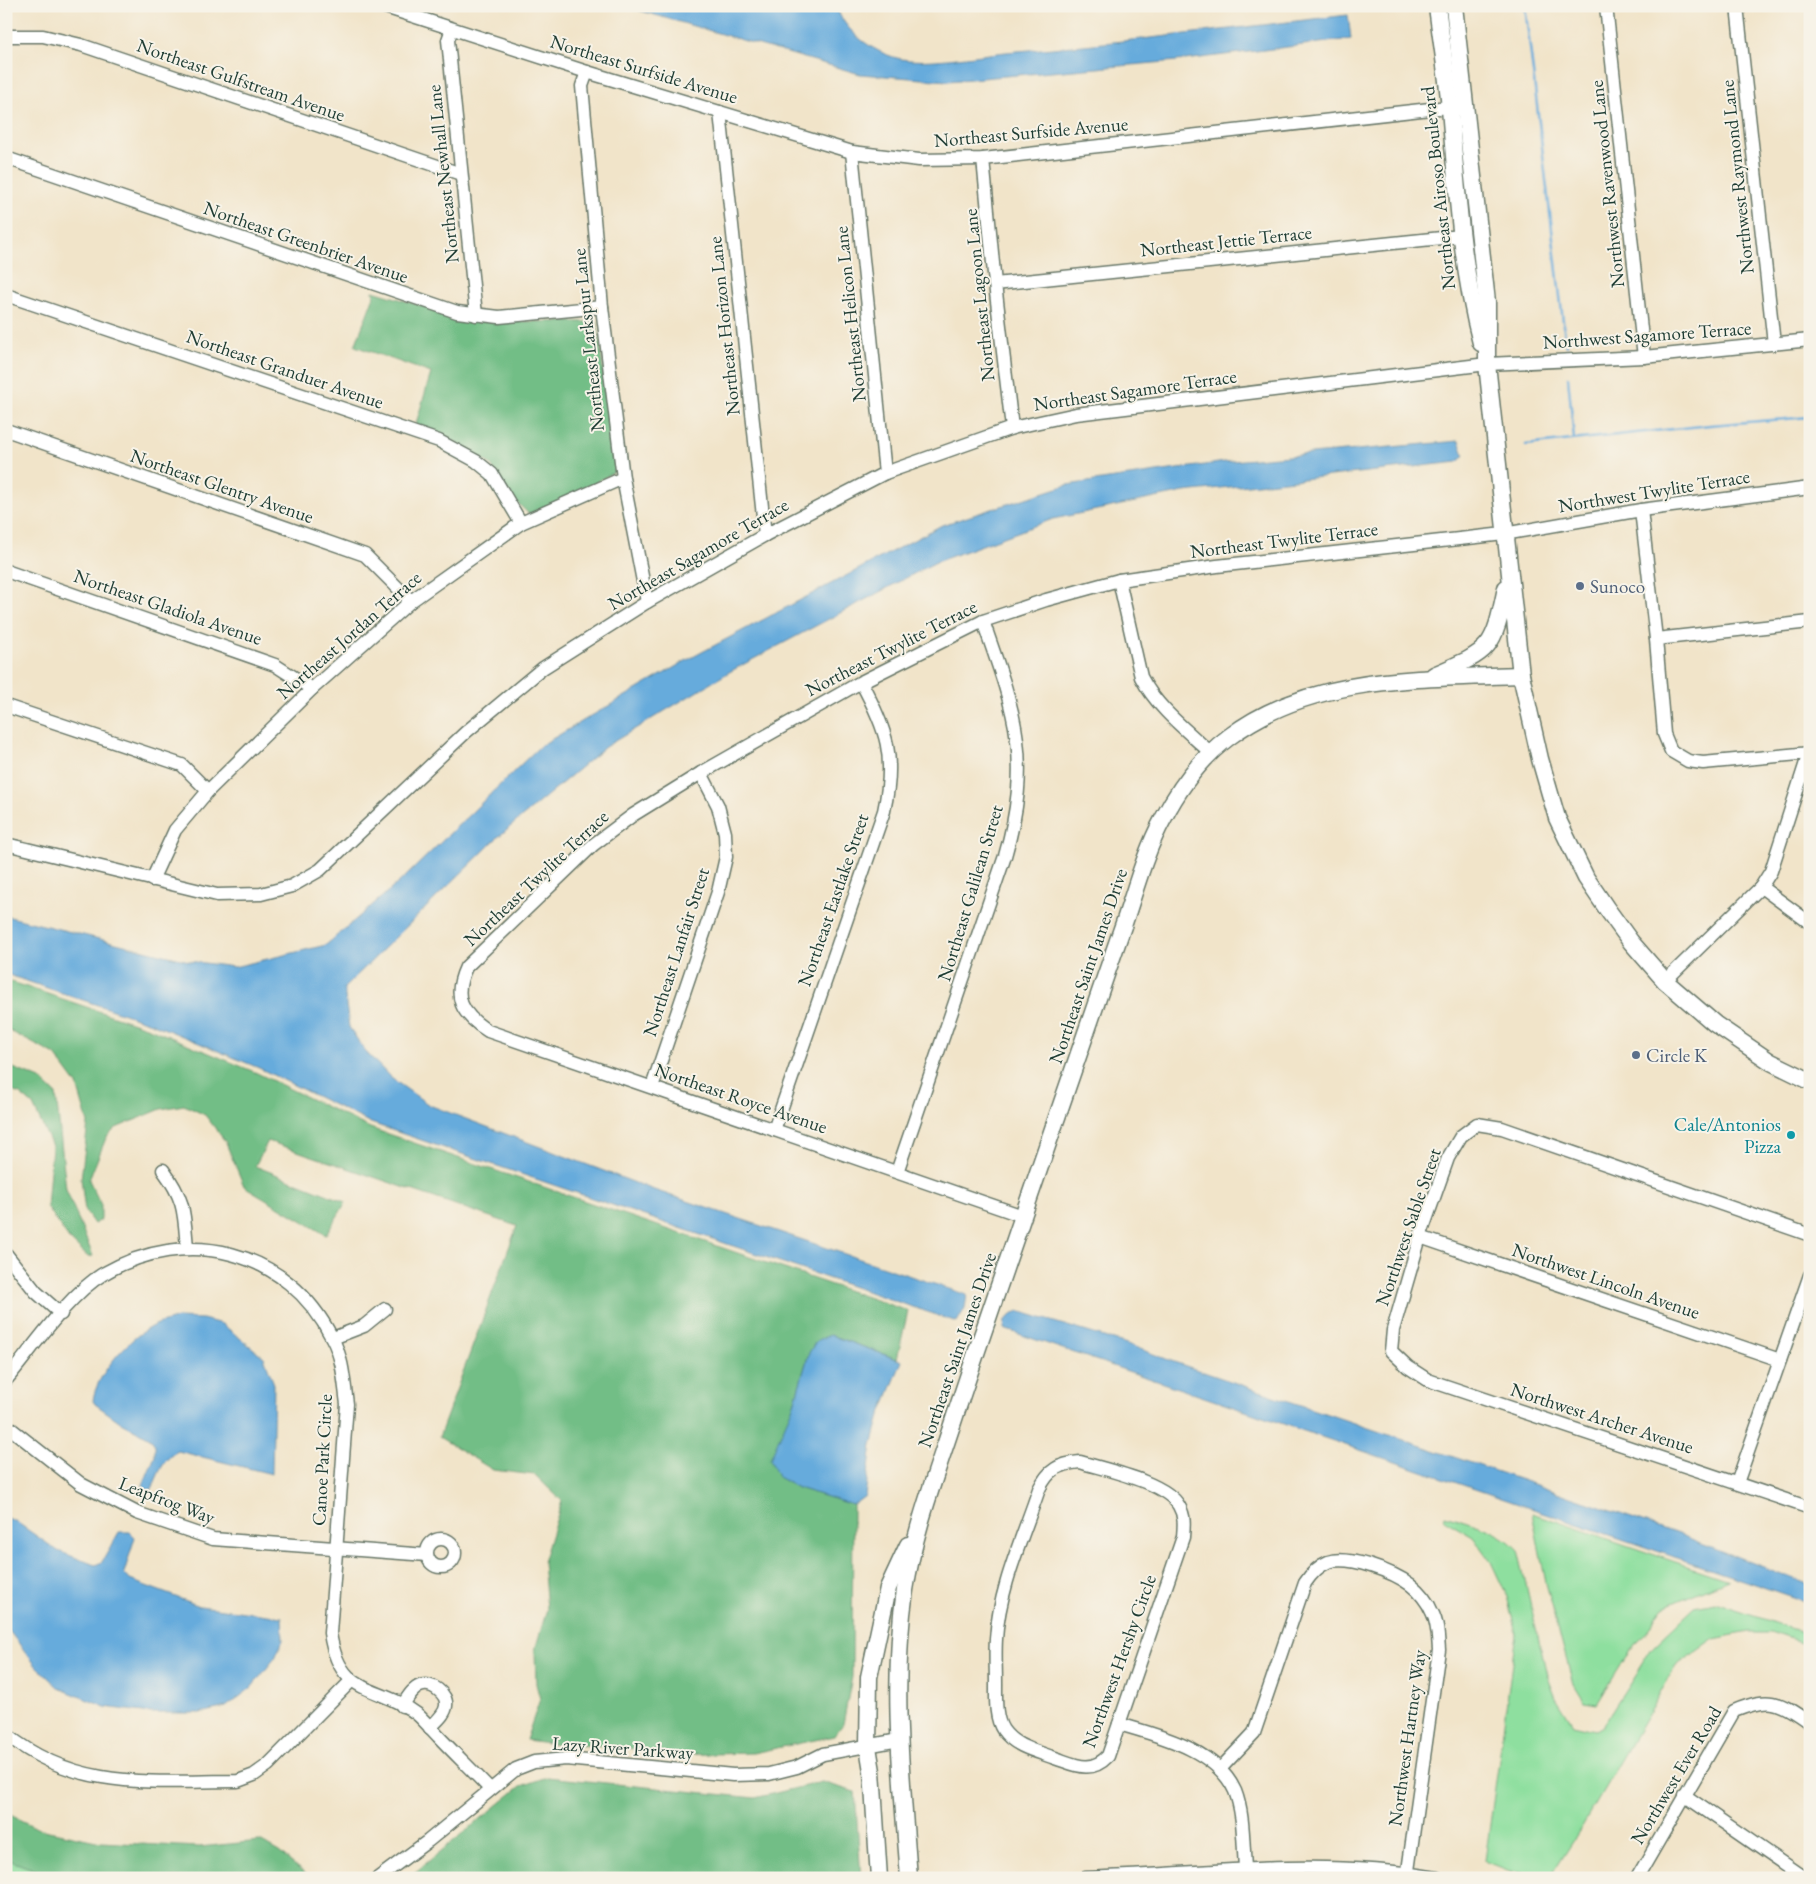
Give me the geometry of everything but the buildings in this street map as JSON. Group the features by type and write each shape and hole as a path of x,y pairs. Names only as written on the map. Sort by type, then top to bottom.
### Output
{"main road":[{"name":"Northeast Airoso Boulevard","path":"1437,6 1457,106 1487,302 1487,364 1504,534 1521,675 1540,759 1557,818 1586,878 1631,942 1665,981 1715,1024 1771,1062 1810,1081"},
{"name":"Northeast Airoso Boulevard","path":"1454,6 1461,236 1471,303 1487,364"},
{"path":"1425,679 1479,655 1491,643 1498,626 1509,576"},
{"name":"Northeast Saint James Drive","path":"909,1878 899,1740 897,1673 906,1586 922,1516 1023,1216 1161,822 1176,796 1211,753 1226,739 1257,718 1305,697 1340,688 1425,679 1521,675"},
{"name":"Northeast Saint James Drive","path":"880,1878 872,1771 868,1747 870,1677 876,1638 888,1588 922,1516"}],"street":[{"name":"Northeast Surfside Avenue","path":"382,6 587,72 852,152 919,160 983,158 1457,106"},
{"name":"Northwest Ravenwood Lane","path":"1606,6 1644,357"},
{"name":"Northwest Raymond Lane","path":"1737,6 1774,344"},
{"name":"Northeast Newhall Lane","path":"452,29 448,40 476,315"},
{"name":"Northeast Gulfstream Avenue","path":"6,36 43,36 81,45 461,174"},
{"name":"Northeast Larkspur Lane","path":"587,72 582,86 602,307 623,478 647,602"},
{"name":"Northeast Horizon Lane","path":"720,112 765,535"},
{"name":"Northeast Helicon Lane","path":"852,152 885,473"},
{"name":"Northeast Greenbrier Avenue","path":"6,158 456,312 499,317 602,307"},
{"name":"Northeast Lagoon Lane","path":"983,158 995,284 1012,428"},
{"name":"Northeast Jettie Terrace","path":"995,284 1461,236"},
{"name":"Northeast Granduer Avenue","path":"6,294 439,441 476,460 492,474 521,523"},
{"name":"Northwest Sagamore Terrace","path":"1487,364 1644,357 1810,340"},
{"name":"Northeast Sagamore Terrace","path":"6,844 217,894 261,894 292,886 320,870 466,732 543,668 647,602 765,535 885,473 1012,428 1076,414 1487,364"},
{"name":"Northeast Glentry Avenue","path":"6,430 365,555 411,601"},
{"name":"Northeast Jordan Terrace","path":"152,880 176,830 208,791 312,689 411,601 521,523 623,478"},
{"name":"Northwest Twylite Terrace","path":"1504,534 1641,510 1810,488"},
{"path":"1641,510 1656,638 1664,734 1671,751 1688,761 1703,763 1809,753 1771,871 1761,887 1665,981"},
{"name":"Northeast Twylite Terrace","path":"460,998 462,977 466,967 593,845 633,815 701,773 861,682 983,621 1046,600 1119,580 1217,566 1504,534"},
{"name":"Northeast Gladiola Avenue","path":"6,571 275,665 312,689"},
{"path":"1119,580 1141,677 1147,690 1162,707 1211,753"},
{"name":"Northeast Galilean Street","path":"897,1172 1005,856 1018,806 1020,761 1018,732 1010,699 983,621"},
{"path":"1656,638 1810,622"},
{"name":"Northeast Eastlake Street","path":"774,1130 884,811 890,768 888,746 881,718 861,682"},
{"path":"6,706 182,765 208,791"},
{"name":"Northeast Lanfair Street","path":"652,1087 718,892 726,857 725,834 718,806 701,773"},
{"path":"1761,887 1810,923"},
{"name":"Northeast Royce Avenue","path":"460,998 464,1010 473,1022 488,1031 1023,1216"},
{"name":"Northwest Sable Street","path":"1391,1351 1393,1330 1420,1236 1448,1158 1461,1136 1477,1124 1502,1128 1810,1235"},
{"path":"163,1170 178,1190 184,1208 187,1248"},
{"name":"Northwest Lincoln Avenue","path":"1420,1236 1780,1360"},
{"name":"Canoe Park Circle","path":"6,1380 80,1293 101,1276 131,1259 162,1251 187,1248 233,1254 264,1266 287,1282 308,1302 333,1338 343,1372 346,1404 330,1633 333,1649 340,1666 352,1680"},
{"path":"6,1254 36,1292 61,1314"},
{"path":"1738,1483 1810,1275"},
{"path":"333,1338 364,1326 385,1309"},
{"name":"Northwest Archer Avenue","path":"1391,1351 1408,1368 1428,1380 1810,1508"},
{"name":"Leapfrog Way","path":"6,1425 81,1484 137,1513 213,1539 337,1550 427,1555"},
{"name":"Northwest Hershy Circle","path":"1080,1462 1158,1488 1171,1495 1179,1506 1184,1519 1183,1537 1119,1724 1108,1756 1094,1767 1080,1767 1024,1747 1010,1738 1002,1728 996,1706 996,1639 1007,1584 1039,1489 1053,1468 1064,1463 1080,1462"},
{"name":"Northwest Hartney Way","path":"1220,1769 1254,1733 1305,1583 1314,1571 1327,1562 1354,1561 1398,1577 1412,1585 1433,1612 1438,1630 1439,1650 1408,1875"},
{"path":"6,1734 48,1762 84,1774 123,1782 238,1781 268,1765 352,1680 364,1690 417,1714 490,1789"},
{"path":"402,1706 416,1688 422,1685 429,1685 440,1691 446,1699 446,1707 430,1728"},
{"name":"Northwest Ever Road","path":"1636,1878 1734,1711 1756,1702 1781,1703 1810,1723"},
{"path":"1119,1724 1148,1732 1205,1756 1220,1769 1234,1790 1240,1808 1245,1867"},
{"name":"Lazy River Parkway","path":"378,1878 428,1841 516,1768 534,1762 566,1759 733,1775 769,1774 797,1767 823,1754 899,1740"},
{"path":"1684,1795 1804,1878"},
{"path":"1085,1878 1245,1867 1370,1868 1437,1878"}],"green space":[{"path":"373,291 472,321 597,322 616,471 581,491 529,514 512,498 490,464 454,442 415,427 431,373 355,346 374,296"},
{"path":"6,980 149,1028 257,1073 370,1128 908,1311 897,1359 830,1335 809,1353 794,1404 778,1477 798,1488 853,1505 852,1677 843,1724 834,1736 753,1753 673,1755 615,1746 565,1745 526,1740 540,1699 536,1684 535,1650 547,1609 543,1562 562,1501 535,1475 493,1470 439,1437 517,1226 268,1141 255,1166 346,1202 326,1235 244,1186 225,1141 205,1115 184,1105 161,1109 116,1128 106,1138 89,1180 101,1205 101,1220 94,1224 85,1211 81,1179 88,1123 77,1085 55,1055 6,1029"},
{"path":"6,1065 40,1079 56,1094 66,1189 93,1256 88,1257 69,1239 47,1207 52,1146 33,1105 20,1094 6,1089"},
{"path":"1532,1513 1728,1580 1664,1607 1623,1662 1597,1704 1584,1702 1573,1684 1546,1583"},
{"path":"1445,1515 1494,1532 1518,1550 1547,1675 1556,1698 1573,1725 1595,1730 1602,1726 1652,1648 1695,1607 1715,1603 1810,1635 1810,1645 1770,1632 1749,1632 1714,1639 1676,1666 1583,1825 1549,1878 1510,1871 1485,1861 1516,1634 1507,1596 1491,1562 1473,1537 1444,1520"},
{"path":"547,1777 755,1798 822,1782 855,1792 861,1878 777,1878 775,1874 772,1878 408,1878 521,1786"},
{"path":"6,1813 39,1829 101,1842 199,1847 260,1841 279,1852 310,1878 73,1878 38,1871 6,1859"},
{"path":"6,1859 38,1871 73,1878 6,1878"}],"water":[{"path":"624,6 836,6 852,32 869,46 888,55 908,60 950,59 1348,15 1351,39 1177,61 948,81 860,74"},
{"path":"1459,441 1464,455 1458,462 1184,492 1053,519 936,562 731,671 605,747 498,837 344,988 349,1027 365,1051 391,1078 429,1105 654,1190 967,1295 965,1308 957,1322 371,1123 259,1068 151,1023 6,974 6,916 189,961 234,967 326,945 405,877 540,746 687,660 942,525 1067,485 1232,461"},
{"path":"1018,1311 1127,1344 1174,1362 1678,1534 1810,1585 1810,1603 1004,1329 1005,1320"},
{"path":"177,1318 203,1319 222,1324 264,1357 274,1384 272,1474 178,1451 165,1462 152,1489 146,1490 143,1485 155,1456 155,1445 150,1438 119,1421 93,1401 95,1391 107,1368 135,1337 158,1324"},
{"path":"830,1335 902,1361 880,1416 872,1445 865,1496 853,1505 798,1488 778,1477 770,1459 794,1404 809,1353 816,1341"},
{"path":"7,1518 15,1521 58,1551 95,1565 102,1562 119,1532 130,1532 135,1537 124,1573 130,1580 200,1606 282,1617 283,1640 275,1658 251,1688 226,1707 200,1713 151,1713 105,1707 59,1688 37,1667 6,1627"}],"waterway":[{"path":"1525,6 1566,346"},
{"path":"1568,377 1574,439"},
{"path":"1526,445 1710,425 1810,417"}],"place":[{"name":"Sunoco","path":"1580,586"},
{"name":"Circle K","path":"1636,1055"},
{"name":"Cale/Antonios Pizza","path":"1791,1135"}]}
